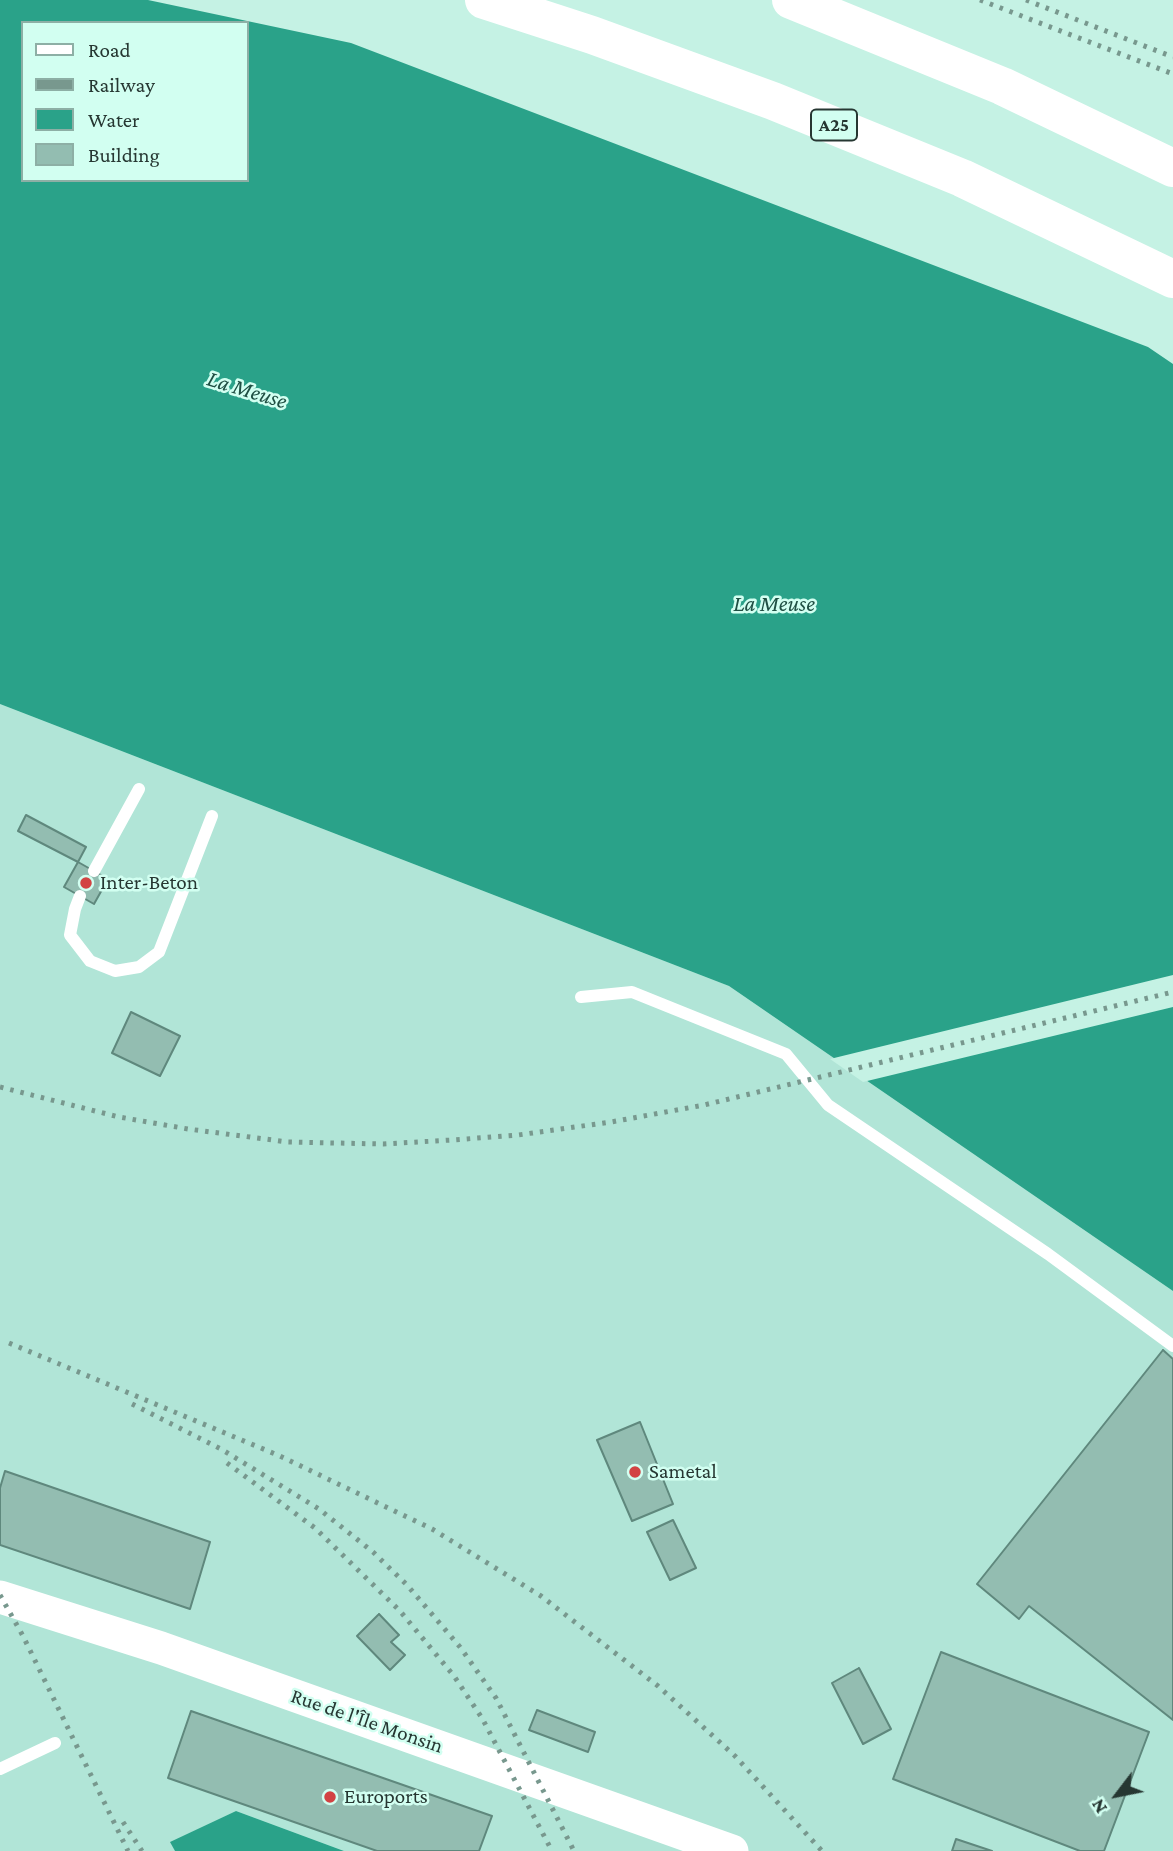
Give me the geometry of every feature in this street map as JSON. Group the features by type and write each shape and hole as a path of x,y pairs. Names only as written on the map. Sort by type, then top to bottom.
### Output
{"highway":[{"name":"A25","path":"484,0 592,35 786,106 962,178 1173,279"},
{"path":"791,0 1002,86 1173,168"}],"street":[{"name":"Rue de l'Île Monsin","path":"0,1597 175,1653 732,1851"}],"lane":[{"path":"94,871 139,789"},
{"path":"80,896 71,935 90,961 115,971 139,967 159,952 212,816"},
{"path":"581,997 632,992 786,1054 828,1105 1048,1254 1173,1346"},
{"path":"0,1769 55,1744"}],"shaded area":[{"path":"0,704 729,986 1173,1291 1173,1851 344,1851 236,1811 171,1842 175,1851 0,1851"}],"water":[{"name":"La Meuse","path":"0,0 148,0 247,21 21,21 21,182 248,182 248,21 351,43 1148,347 1173,364 1173,1291 729,986 0,704"},
{"path":"236,1811 344,1851 175,1851 170,1842"}],"pier":[{"path":"1173,975 1173,1007 863,1082 830,1059"}],"building":[{"path":"26,815 86,847 78,862 18,831"},
{"name":"Inter-Beton","path":"78,862 108,879 94,904 64,887"},
{"path":"131,1012 180,1036 160,1076 112,1053"},
{"path":"1163,1350 1173,1359 1173,1720 1029,1606 1019,1619 977,1584"},
{"name":"Sametal","path":"640,1422 673,1504 632,1521 597,1440"},
{"path":"5,1471 210,1542 190,1609 0,1545 0,1488"},
{"path":"673,1520 696,1568 670,1580 647,1532"},
{"path":"379,1614 399,1635 391,1642 405,1655 390,1670 357,1636"},
{"path":"941,1652 1149,1732 1104,1851 1080,1851 893,1779"},
{"path":"859,1668 891,1729 863,1744 832,1683"},
{"path":"537,1710 595,1732 588,1752 529,1730"},
{"name":"Euroports","path":"191,1711 492,1816 479,1851 377,1851 168,1778"},
{"path":"956,1839 992,1851 952,1851"}],"railway":[{"path":"980,0 1173,74"},
{"path":"1026,0 1173,57"},
{"path":"0,1087 119,1117 288,1142 383,1144 518,1135 704,1105 1173,992"},
{"path":"9,1343 280,1456 432,1529 541,1596 658,1686 735,1756 822,1851"},
{"path":"132,1404 221,1449 319,1509 373,1552 407,1585 460,1647 496,1698 574,1851"},
{"path":"227,1463 315,1528 400,1611 454,1676 482,1718 552,1851"},
{"path":"0,1595 23,1636 128,1851"},
{"path":"123,1822 142,1851"}],"place":[{"name":"Inter-Beton","path":"86,883"},
{"name":"Sametal","path":"635,1472"},
{"name":"Euroports","path":"330,1797"}]}
